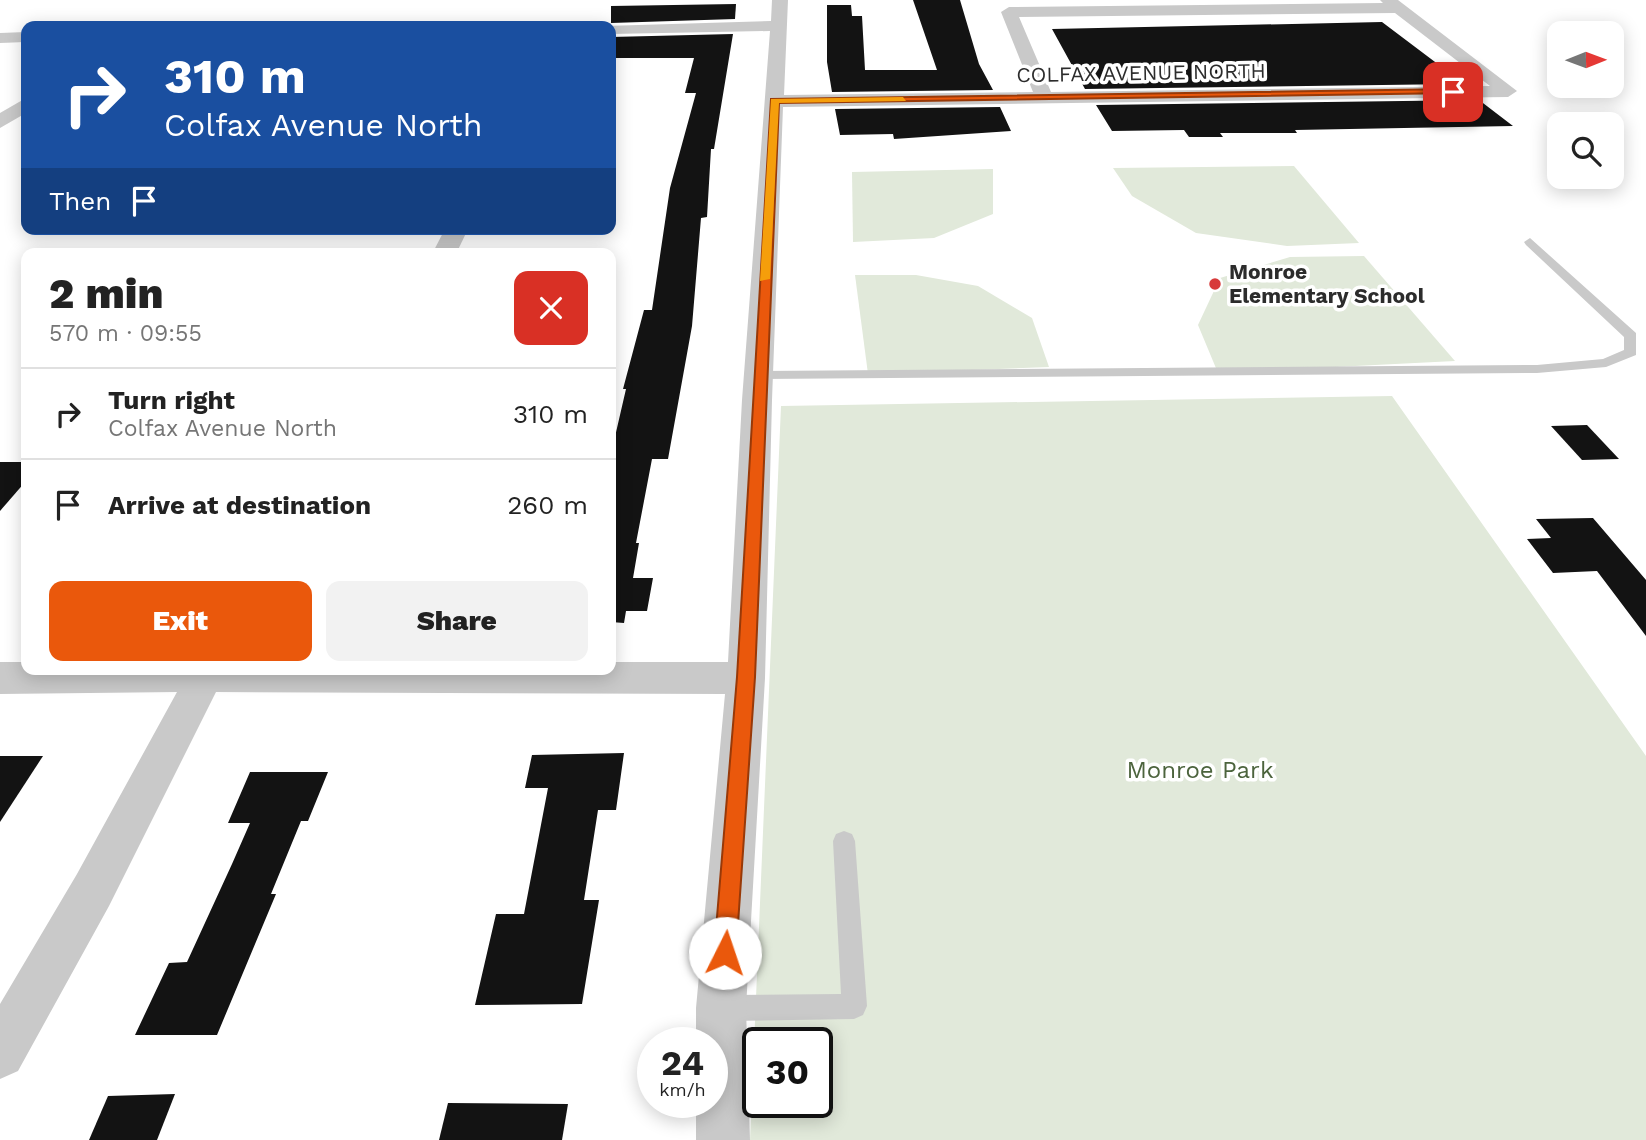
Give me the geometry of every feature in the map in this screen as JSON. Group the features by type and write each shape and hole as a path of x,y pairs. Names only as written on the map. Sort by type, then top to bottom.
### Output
{"street":[{"name":"COLFAX AVENUE NORTH","path":"774,101 1508,91 1393,4"},
{"path":"1044,97 1009,12 1393,4"},
{"path":"616,29 779,13 746,677 721,1008 723,1140"},
{"path":"0,37 21,37"},
{"path":"0,122 21,107"},
{"path":"0,678 104,675"},
{"path":"0,1053 93,890 205,675"},
{"path":"317,675 464,679 746,677"}],"lane":[{"path":"759,375 1537,369 1606,363 1631,352 1631,336 1530,242"},
{"path":"721,1008 854,1006 844,841"}],"green space":[{"path":"1294,166 1359,243 1287,246 1196,233 1132,196 1113,168"},
{"path":"993,169 993,214 934,238 853,242 852,172"},
{"path":"1364,256 1455,361 1218,373 1198,325 1220,278 1290,257"},
{"path":"855,275 916,275 978,286 1032,318 1049,367 868,374"},
{"name":"Monroe Park","path":"1392,396 1646,756 1646,1140 750,1140 751,1118 833,1118 833,1027 755,1027 781,406"}],"building":[{"path":"913,0 960,0 979,64 993,90 832,92 827,62 827,5 851,5 852,16 862,16 865,70 937,70"},
{"path":"736,4 735,19 616,23 611,21 611,6"},
{"path":"1382,22 1443,68 1437,68 1457,84 1085,89 1052,29"},
{"path":"733,34 714,149 711,149 707,217 701,218 692,326 668,459 652,459 636,543 639,543 633,578 653,578 647,611 626,611 624,623 616,622 616,432 626,389 623,389 644,310 652,310 670,188 696,93 685,93 694,58 616,58 616,37"},
{"path":"1479,100 1513,126 1295,130 1297,133 1220,133 1223,137 1189,137 1184,130 1112,131 1096,105"},
{"path":"1000,107 1011,131 894,139 893,134 840,135 835,109"},
{"path":"1587,425 1619,459 1582,460 1551,426"},
{"path":"0,462 21,462 21,487 0,511"},
{"path":"1593,518 1646,580 1646,636 1597,571 1553,573 1527,539 1551,538 1536,519"},
{"path":"624,753 616,810 598,810 584,900 599,900 582,1004 475,1005 496,914 524,914 548,788 525,788 532,755"},
{"path":"0,756 43,756 0,822"},
{"path":"250,772 328,772 308,821 301,821 271,894 276,894 217,1035 135,1035 169,963 187,962 250,823 228,823"},
{"path":"175,1094 157,1140 89,1140 108,1096"},
{"path":"448,1103 568,1104 562,1140 439,1140"}],"slow traffic":[{"path":"764,279 774,101 903,99"}],"place":[{"name":"Monroe Elementary School","path":"1215,284"}],"route":[{"path":"725,953 746,677 774,101 1453,92"}]}
